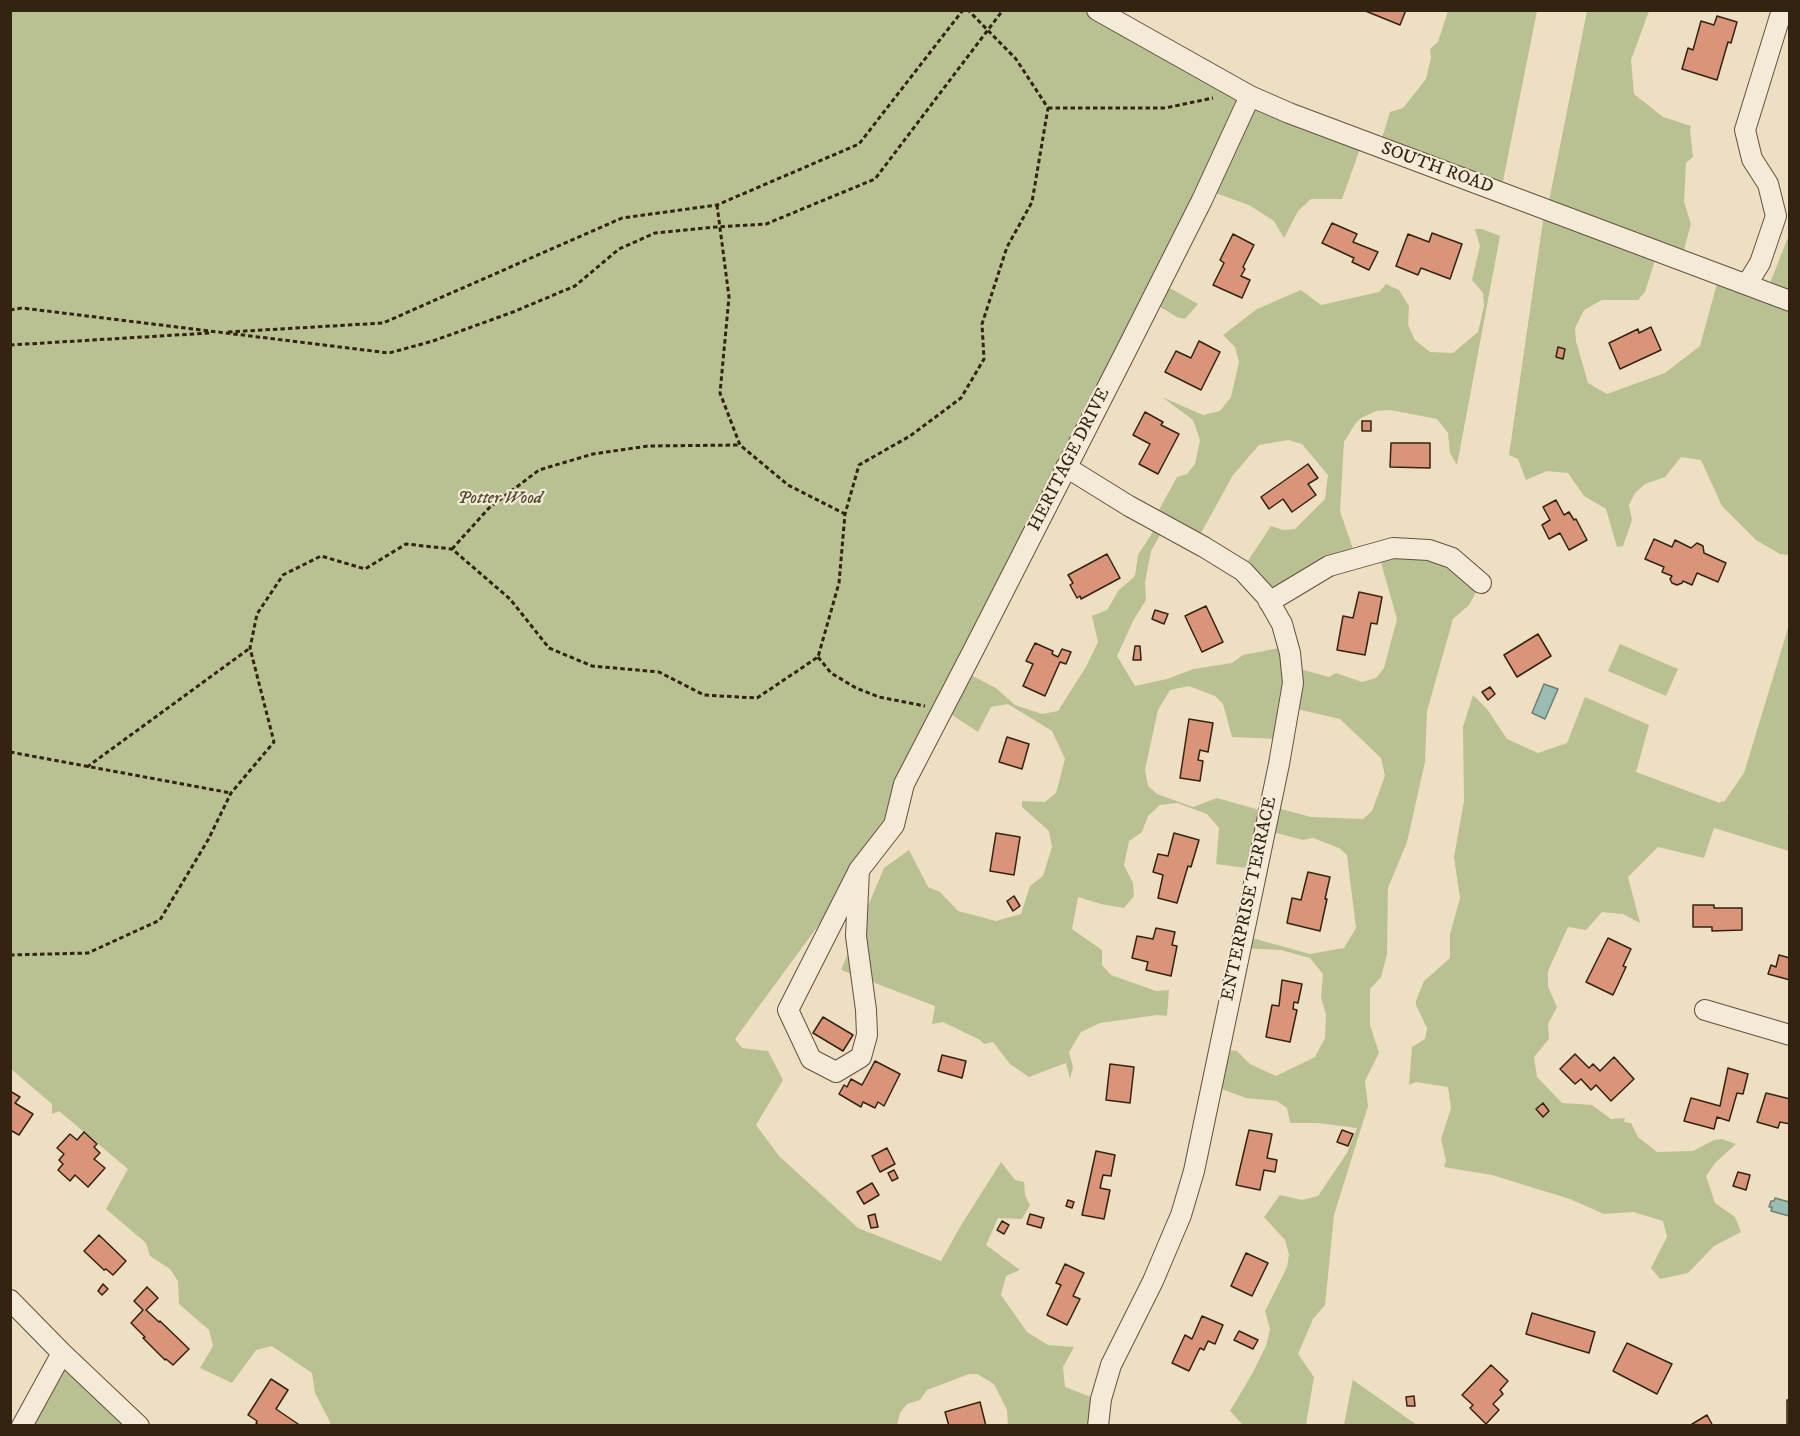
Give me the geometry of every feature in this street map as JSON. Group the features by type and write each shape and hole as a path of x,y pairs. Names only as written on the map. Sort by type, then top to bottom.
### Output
{"street":[{"name":"SOUTH ROAD","path":"1097,10 1250,96 1289,113 1790,301"},
{"path":"1747,284 1760,263 1776,216 1768,184 1752,159 1745,130 1782,10"},
{"name":"HERITAGE DRIVE","path":"860,870 894,825 904,784 1196,210 1250,96"},
{"name":"ENTERPRISE TERRACE","path":"1066,467 1243,571 1266,596 1282,624 1290,653 1293,683 1279,764 1194,1171 1181,1215 1153,1281 1111,1365 1101,1399 1098,1425"},
{"path":"1269,602 1329,566 1393,548 1429,550 1452,558 1480,583"},
{"path":"860,870 856,936 867,1035 861,1057 836,1072 811,1059 788,1010 860,870"},
{"path":"1705,1010 1790,1035"},
{"path":"10,1300 62,1353 140,1425"},
{"path":"22,1425 62,1353"}],"path":[{"path":"10,345 383,323 622,218 717,205 859,144 963,10"},
{"path":"10,955 88,953 160,920 208,840 231,793 274,742 250,648 257,614 283,575 321,556 365,569 406,544 452,549 510,599 549,648 592,666 659,672 704,695 757,698 819,657 839,583 845,514 859,465 910,436 961,398 984,358 981,324 1007,247 1032,202 1048,108 1016,58 968,10"},
{"path":"10,310 22,308 388,353 433,340 503,316 575,285 619,249 655,233 766,224 875,179 1002,10"},
{"path":"1048,108 1165,108 1218,97"},
{"path":"717,205 729,297 720,393 740,445 788,485 845,514"},
{"path":"452,549 489,508 539,470 593,454 648,446 740,445"},
{"path":"87,767 250,648"},
{"path":"819,657 831,673 856,688 879,697 943,709"},
{"path":"10,752 231,793"}],"green space":[{"name":"Potter Wood","path":"11,11 1098,11 1361,146 1342,199 1311,199 1298,211 1284,238 1274,221 1249,205 1207,190 1159,282 1198,304 1185,319 1177,317 1152,302 963,671 996,688 1015,705 1042,714 1058,711 1086,667 1098,642 1092,616 1107,610 1119,590 1135,576 1138,555 1154,530 1154,519 1177,477 1187,474 1195,464 1200,440 1193,420 1162,397 1203,415 1220,411 1231,397 1239,362 1235,347 1223,335 1257,309 1301,290 1321,305 1379,292 1386,284 1399,290 1409,306 1408,325 1415,340 1430,352 1453,353 1478,332 1484,306 1483,293 1472,280 1480,246 1475,229 1482,229 1500,236 1457,465 1450,453 1448,433 1437,419 1390,410 1376,411 1361,418 1344,442 1340,511 1355,555 1272,599 1242,570 1271,526 1283,530 1295,529 1325,499 1328,475 1302,444 1288,440 1259,445 1233,475 1196,542 1164,528 1151,551 1145,582 1146,600 1134,619 1117,656 1135,686 1167,679 1194,669 1232,663 1243,655 1285,647 1292,667 1329,677 1336,673 1362,682 1376,678 1384,668 1397,619 1378,552 1427,550 1481,583 1469,605 1453,619 1427,711 1425,762 1407,842 1388,888 1387,954 1381,977 1370,989 1370,1025 1379,1053 1365,1081 1368,1106 1334,1215 1325,1305 1313,1319 1298,1354 1314,1377 1306,1425 1243,1425 1230,1411 1266,1346 1270,1329 1265,1311 1287,1267 1289,1255 1285,1240 1264,1217 1280,1195 1302,1200 1318,1196 1347,1153 1357,1128 1318,1123 1290,1123 1287,1108 1277,1101 1246,1098 1211,1085 1218,1049 1237,1051 1250,1064 1276,1076 1315,1057 1325,1038 1326,1015 1321,997 1323,974 1310,958 1281,950 1239,948 1241,935 1310,954 1344,948 1356,928 1347,855 1339,848 1313,838 1303,840 1265,830 1253,869 1216,864 1219,828 1207,814 1177,803 1160,805 1148,816 1142,832 1129,841 1124,865 1133,883 1134,896 1124,908 1078,897 1072,929 1102,950 1102,965 1111,975 1156,991 1169,990 1167,1016 1157,1015 1100,1023 1081,1032 1069,1052 1073,1067 1070,1079 1066,1063 1029,1077 1010,1064 993,1042 984,1044 943,1022 932,1024 935,1006 841,970 884,868 909,850 928,887 940,892 958,911 996,921 1021,914 1030,886 1043,876 1052,847 1049,831 1022,807 1022,801 1045,802 1056,793 1065,759 1052,731 1008,704 991,707 978,732 943,709 859,870 735,1039 742,1048 768,1051 783,1080 756,1125 779,1156 858,1228 941,1261 1001,1162 1015,1180 1024,1182 1025,1195 1030,1205 1022,1219 998,1218 986,1245 1020,1270 1006,1276 1001,1295 1027,1332 1048,1345 1074,1347 1063,1367 1065,1387 1096,1399 1096,1425 1008,1425 1007,1410 994,1384 977,1374 969,1374 927,1390 920,1400 907,1404 900,1413 897,1425 330,1425 315,1393 312,1373 272,1346 256,1350 232,1383 200,1368 213,1346 209,1330 179,1304 178,1281 170,1269 150,1256 146,1243 106,1209 128,1169 59,1111 52,1114 52,1104 11,1069","holes":["1189,686 1215,696 1223,704 1232,737 1279,739 1288,707 1340,719 1381,758 1385,776 1372,811 1363,819 1311,817 1270,806 1263,811 1217,798 1193,807 1157,794 1148,786 1145,770 1158,710 1170,690"]},
{"path":"1448,11 1537,11 1501,191 1379,148 1390,112 1403,108 1426,79 1431,58 1430,49 1438,42"},
{"path":"1587,11 1649,11 1631,60 1634,94 1663,117 1691,126 1693,157 1686,163 1684,202 1691,224 1681,261 1657,254 1645,292 1638,300 1602,300 1584,310 1575,328 1576,341 1588,383 1607,394 1665,373 1700,346 1718,280 1766,293 1789,235 1789,555 1780,554 1756,540 1722,506 1701,460 1681,457 1665,477 1645,484 1635,493 1629,505 1632,520 1623,546 1617,547 1606,509 1584,496 1568,473 1547,471 1526,480 1518,459 1509,455 1544,214 1548,206"},
{"path":"1789,625 1790,806 1787,812 1789,813 1789,851 1714,828 1704,858 1658,847 1628,877 1640,923 1623,914 1602,912 1586,930 1568,927 1548,971 1548,987 1557,1007 1548,1024 1549,1039 1534,1057 1537,1077 1562,1103 1592,1105 1611,1119 1625,1118 1624,1122 1631,1123 1638,1137 1657,1152 1693,1151 1714,1140 1722,1139 1736,1144 1716,1162 1706,1176 1715,1203 1735,1217 1741,1232 1714,1246 1688,1273 1660,1279 1651,1268 1667,1237 1663,1221 1633,1212 1604,1214 1570,1199 1492,1175 1444,1167 1446,1161 1441,1139 1451,1108 1448,1087 1416,1082 1409,1085 1412,1047 1425,1039 1427,1028 1416,1001 1424,981 1450,958 1450,934 1460,898 1454,857 1464,801 1463,727 1473,695 1487,709 1507,739 1538,753 1567,743 1585,697 1649,725 1636,772 1720,803 1724,802 1744,773"},
{"path":"1620,644 1678,669 1666,696 1608,671"},
{"path":"57,1358 137,1426 21,1426"},
{"path":"1353,1380 1417,1425 1344,1425"}],"water":[{"path":"1544,684 1558,689 1545,719 1532,713"},
{"path":"1775,1198 1789,1202 1789,1216 1771,1211 1772,1207 1769,1207"}],"building":[{"path":"1363,10 1406,10 1400,25"},
{"path":"1717,16 1737,22 1731,43 1728,42 1717,80 1682,69 1688,48 1693,50 1701,21 1714,25"},
{"path":"1332,223 1357,234 1353,242 1378,252 1369,270 1352,262 1354,258 1322,243"},
{"path":"1432,233 1462,244 1450,279 1421,268 1418,275 1396,266 1408,234 1429,242"},
{"path":"1233,234 1254,245 1243,267 1245,269 1241,276 1250,280 1242,298 1213,285 1224,263 1220,260"},
{"path":"1651,327 1661,350 1620,369 1609,343 1638,329 1639,333"},
{"path":"1199,341 1220,352 1201,390 1165,372 1176,351 1191,358"},
{"path":"1558,347 1565,349 1563,359 1556,357"},
{"path":"1145,412 1163,422 1161,425 1179,434 1158,474 1139,464 1150,444 1133,435"},
{"path":"1362,421 1371,421 1371,431 1362,431"},
{"path":"1391,443 1430,443 1430,468 1390,467"},
{"path":"1308,464 1318,478 1308,484 1316,495 1292,512 1283,499 1269,509 1261,497"},
{"path":"1556,500 1564,515 1569,512 1574,520 1576,519 1587,540 1569,550 1560,533 1549,539 1542,525 1550,520 1543,507"},
{"path":"1654,539 1672,547 1675,540 1691,548 1697,543 1703,546 1704,553 1726,563 1718,582 1697,573 1692,585 1683,581 1677,585 1672,583 1670,579 1672,576 1662,572 1664,567 1645,559"},
{"path":"1107,554 1120,578 1081,599 1080,596 1077,598 1068,575"},
{"path":"1359,592 1382,597 1377,624 1371,623 1365,655 1337,650 1343,616 1353,618"},
{"path":"1206,606 1223,642 1202,652 1185,616"},
{"path":"1155,610 1168,614 1164,624 1152,619"},
{"path":"1538,634 1551,656 1517,677 1504,655"},
{"path":"1035,643 1053,651 1052,654 1058,657 1062,649 1071,652 1066,664 1060,662 1045,696 1023,686 1033,664 1026,661"},
{"path":"1135,646 1140,646 1141,660 1133,660"},
{"path":"1490,687 1495,694 1488,700 1482,692"},
{"path":"1189,719 1213,723 1208,752 1200,750 1198,760 1203,761 1200,781 1180,778"},
{"path":"1007,737 1029,744 1022,769 999,762"},
{"path":"996,833 1020,837 1014,875 990,871"},
{"path":"1174,833 1199,840 1191,867 1188,866 1177,903 1158,898 1163,875 1153,872 1158,854 1168,856"},
{"path":"1308,872 1330,877 1320,931 1287,923 1292,898 1301,900"},
{"path":"1014,896 1020,906 1013,911 1007,901"},
{"path":"1693,905 1742,908 1742,930 1712,931 1712,927 1693,927"},
{"path":"1156,928 1175,932 1172,945 1177,946 1171,976 1146,970 1148,962 1132,958 1137,936 1153,939"},
{"path":"1608,938 1631,949 1623,966 1626,967 1613,995 1586,982"},
{"path":"1779,955 1790,958 1790,980 1768,974 1771,965 1776,967"},
{"path":"1282,980 1302,984 1298,1003 1294,1002 1293,1009 1297,1010 1290,1042 1266,1037 1272,1005 1279,1006"},
{"path":"823,1017 853,1035 843,1051 813,1033"},
{"path":"1575,1054 1589,1068 1593,1064 1600,1071 1614,1057 1634,1079 1611,1101 1596,1085 1591,1090 1581,1079 1575,1084 1560,1069"},
{"path":"942,1055 966,1061 962,1078 938,1071"},
{"path":"875,1061 900,1074 884,1106 878,1102 875,1108 863,1102 861,1107 839,1094 844,1085 847,1087 851,1079 862,1085"},
{"path":"1110,1064 1134,1067 1130,1103 1106,1100"},
{"path":"1728,1068 1748,1074 1743,1094 1737,1093 1729,1121 1717,1117 1714,1129 1684,1121 1691,1098 1720,1106"},
{"path":"10,1091 20,1097 15,1103 33,1114 19,1135 10,1130"},
{"path":"1766,1093 1790,1099 1790,1124 1780,1122 1778,1128 1757,1122"},
{"path":"1543,1103 1549,1111 1543,1117 1536,1109"},
{"path":"1249,1130 1272,1134 1267,1158 1277,1160 1275,1172 1264,1170 1260,1190 1236,1185"},
{"path":"1342,1130 1353,1134 1348,1146 1337,1142"},
{"path":"84,1132 97,1144 94,1147 100,1153 94,1159 105,1168 88,1187 75,1175 70,1181 58,1170 63,1164 59,1160 64,1154 57,1148 70,1134 77,1140"},
{"path":"887,1148 895,1164 880,1172 872,1156"},
{"path":"1096,1151 1115,1155 1111,1176 1103,1175 1100,1188 1110,1190 1104,1219 1082,1215"},
{"path":"894,1170 898,1178 892,1181 888,1173"},
{"path":"1738,1172 1750,1175 1746,1190 1733,1186"},
{"path":"872,1183 879,1195 864,1204 857,1192"},
{"path":"1068,1200 1074,1202 1072,1208 1066,1206"},
{"path":"875,1214 878,1227 871,1228 868,1216"},
{"path":"1030,1214 1044,1218 1041,1228 1027,1224"},
{"path":"1002,1221 1009,1225 1004,1234 997,1230"},
{"path":"99,1235 126,1261 113,1275 106,1269 104,1270 84,1251"},
{"path":"1246,1253 1268,1263 1252,1296 1231,1286"},
{"path":"1065,1264 1084,1273 1073,1296 1080,1299 1067,1325 1047,1315 1061,1285 1056,1283"},
{"path":"103,1284 108,1289 102,1295 98,1291"},
{"path":"147,1287 158,1298 146,1310 189,1349 173,1365 143,1338 145,1337 131,1323 143,1310 134,1301"},
{"path":"1532,1313 1595,1332 1589,1353 1526,1334"},
{"path":"1202,1316 1223,1325 1215,1344 1208,1341 1204,1350 1200,1348 1189,1371 1172,1363 1185,1335 1192,1339"},
{"path":"1239,1331 1258,1340 1253,1349 1234,1340"},
{"path":"1627,1343 1672,1364 1657,1394 1613,1371"},
{"path":"1491,1365 1508,1381 1500,1390 1503,1394 1493,1404 1499,1410 1486,1424 1470,1408 1473,1405 1462,1395"},
{"path":"271,1379 288,1390 276,1409 301,1426 260,1426 248,1415"},
{"path":"1414,1396 1415,1406 1407,1406 1406,1397"},
{"path":"1787,1400 1790,1400 1790,1425 1787,1425"},
{"path":"980,1402 986,1426 949,1426 945,1412"},
{"path":"1707,1415 1713,1426 1689,1426"}]}
